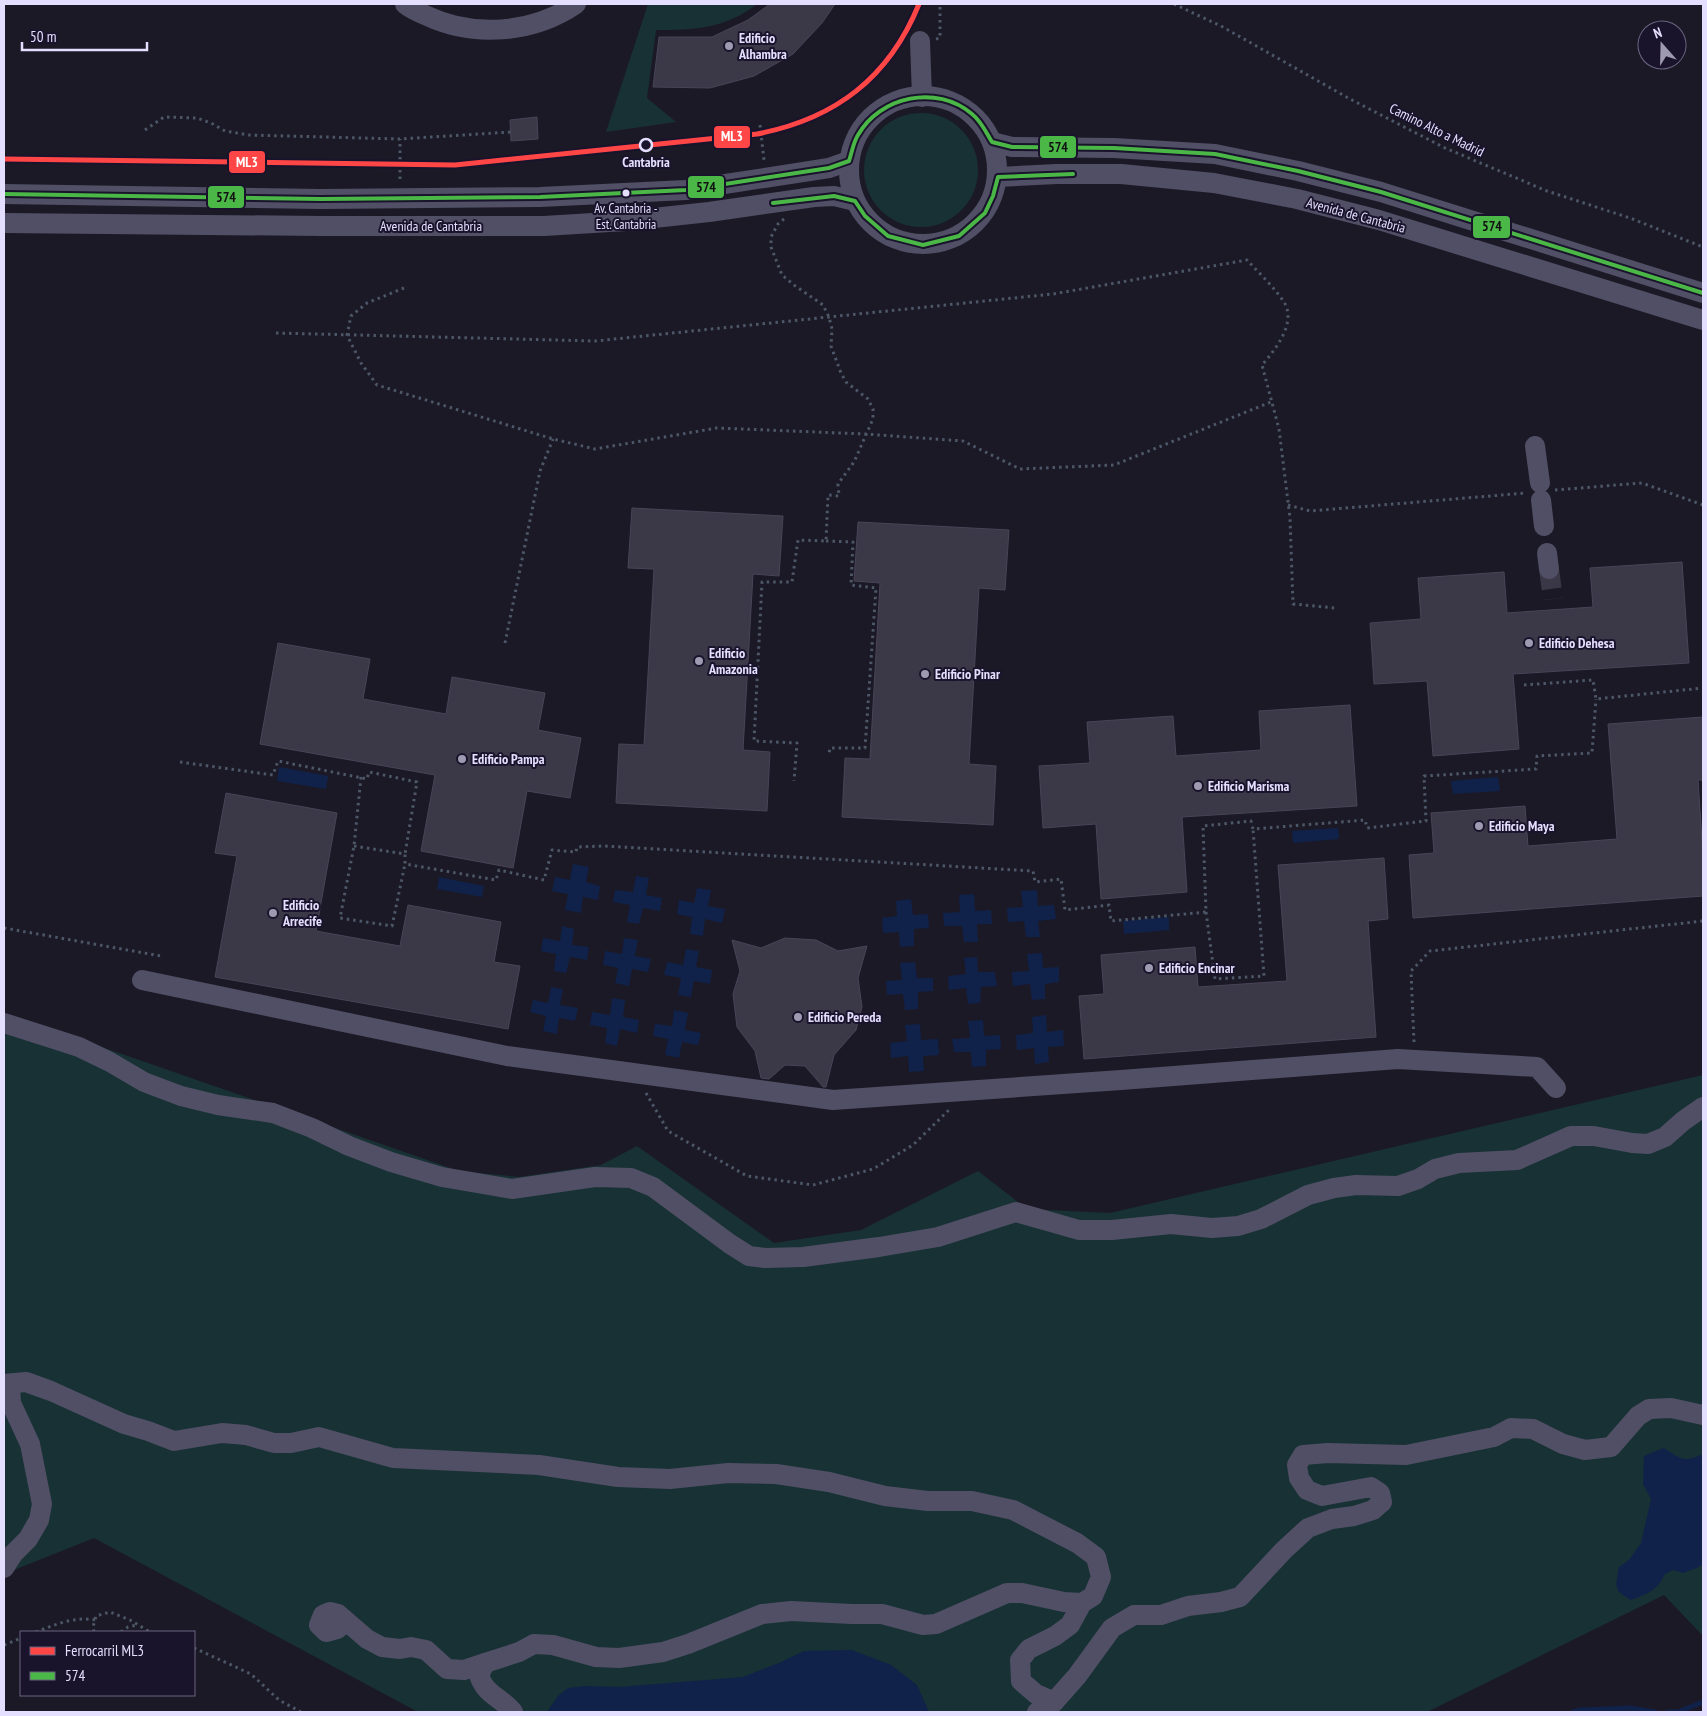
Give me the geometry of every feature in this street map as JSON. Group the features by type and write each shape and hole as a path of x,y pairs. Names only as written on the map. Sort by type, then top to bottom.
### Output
{"street":[{"path":"405,4 434,19 462,28 494,31 524,27 547,19 576,4"},
{"path":"920,41 922,96"},
{"path":"918,96 944,99 969,112 982,125 992,142 997,158 998,177 993,196 984,213 959,236 923,245 888,236 865,216 855,201 849,176 849,161 858,134 874,115 892,103 918,96"},
{"name":"Avenida de Cantabria","path":"992,142 1012,147 1114,148 1215,154 1298,171 1381,192 1703,293"},
{"name":"Avenida de Cantabria","path":"4,194 321,199 540,197 686,190 829,168 849,161"},
{"name":"Avenida de Cantabria","path":"998,177 1057,174 1121,174 1214,183 1296,199 1388,223 1703,320"},
{"name":"Avenida de Cantabria","path":"4,223 544,226 626,222 789,200 834,196 855,201"},
{"path":"1534,446 1543,491 1544,526"},
{"path":"142,980 507,1056 833,1100 1398,1059 1537,1067 1556,1088"},
{"path":"4,1023 79,1047 144,1082 181,1096 218,1105 273,1114 312,1128 349,1146 391,1162 442,1177 512,1189 595,1177 631,1178 653,1187 730,1244 750,1256 764,1258 803,1257 879,1248 938,1237 1016,1212 1079,1230 1112,1230 1171,1224 1212,1228 1238,1226 1261,1219 1308,1195 1334,1188 1356,1185 1398,1186 1418,1179 1435,1169 1459,1163 1517,1160 1571,1136 1594,1136 1648,1144 1666,1137 1703,1107"},
{"path":"1091,1230 1105,1247"},
{"path":"4,1568 13,1554 28,1539 39,1520 42,1504 30,1444 11,1403 7,1384 26,1382 51,1391 124,1424 174,1441 222,1434 246,1435 274,1442 291,1443 319,1437 394,1458 539,1465 618,1477 670,1478 728,1473 776,1474 829,1482 885,1496 928,1501 972,1501 1013,1510 1077,1543 1096,1557 1101,1577 1093,1596 1082,1604 1070,1625 1055,1636 1030,1649 1020,1660 1021,1680 1036,1694 1054,1702"},
{"path":"1036,1712 1054,1702 1078,1676 1112,1628 1134,1615 1161,1615 1188,1606 1221,1602 1240,1596 1308,1528 1332,1519 1354,1516 1373,1510 1382,1502 1380,1493 1371,1487 1322,1496 1307,1490 1299,1478 1297,1465 1303,1455 1406,1455 1494,1437 1511,1428 1533,1429 1563,1444 1585,1450 1611,1447 1638,1416 1648,1409 1671,1408 1703,1415"},
{"path":"346,1622 367,1639 382,1647 400,1649 411,1647 426,1650 447,1669 464,1670 519,1652 534,1644 553,1645 596,1657 619,1658 663,1652 762,1614 791,1611 882,1614 923,1625 936,1624 1007,1593 1022,1593 1082,1604"},
{"path":"482,1685 479,1674 485,1663"},
{"path":"464,1670 513,1712"}],"path":[{"path":"920,41 940,38 940,4"},
{"name":"Camino Alto a Madrid","path":"1174,4 1221,26 1350,99 1445,148 1547,191 1630,218 1703,247"},
{"path":"145,130 164,118 197,118 225,131 249,134 400,139 510,132"},
{"path":"760,125 764,160"},
{"path":"400,139 400,179"},
{"path":"789,200 789,214 778,224 771,238 771,247 782,274 794,286 822,305 829,317 832,329 831,346 841,372 846,382 868,399 873,409 873,419 854,462 838,484 839,496 828,495 826,541"},
{"path":"276,333 595,341 1053,294 1247,260 1285,303 1288,322 1276,349 1262,365 1278,429 1288,505 1293,604 1335,608"},
{"path":"404,288 367,303 350,316 347,335 360,363 378,385 595,449 717,428 865,434 963,441 1020,469 1114,465 1271,402"},
{"path":"505,643 540,471 553,438"},
{"path":"1288,505 1310,511 1642,483 1703,505"},
{"path":"794,781 797,744 754,741 762,582 792,582 798,540 853,542 851,585 876,588 865,748 830,748 829,754"},
{"path":"1253,829 1365,820 1367,828 1426,821 1424,776 1536,769 1537,756 1592,753 1596,699 1593,680 1524,685"},
{"path":"1596,699 1703,688"},
{"path":"180,762 273,775 278,760 361,777 367,779 369,772 418,782 404,854 405,864 392,926 340,918 354,846 361,777"},
{"path":"1251,821 1253,829 1264,976 1215,979 1206,912 1202,826 1251,821"},
{"path":"354,846 404,854"},
{"path":"405,864 496,880 499,870 544,880 552,850 576,852 577,847 604,846 1023,870 1033,871 1035,882 1061,879 1064,910 1109,905 1111,921 1206,912"},
{"path":"1414,1048 1411,971 1430,951 1703,921"},
{"path":"4,928 161,956"},
{"path":"634,1073 668,1131 747,1176 813,1185 873,1169 913,1145 968,1091"},
{"path":"94,1631 96,1616 110,1612 130,1620 148,1631"},
{"path":"38,1631 56,1624 84,1618 95,1620"},
{"path":"122,1631 128,1627 138,1625"},
{"path":"4,1644 20,1638"},
{"path":"195,1648 251,1674 278,1700 301,1712"}],"green space":[{"path":"648,4 757,4 733,19 721,23 696,28 656,30 647,98 676,122 606,132"},
{"path":"921,113 943,117 962,129 974,148 978,170 974,192 962,211 943,223 921,227 899,223 880,211 868,192 864,170 868,148 880,129 899,117"},
{"path":"4,1013 459,1171 519,1177 601,1165 637,1146 774,1243 861,1230 978,1171 1027,1209 1110,1213 1703,1075 1703,1636 1664,1595 1427,1712 418,1712 94,1538 4,1574"}],"water":[{"path":"279,767 328,776 326,789 277,781"},
{"path":"1498,777 1500,791 1453,794 1451,781"},
{"path":"1338,828 1339,839 1293,843 1292,831"},
{"path":"573,864 589,867 586,882 600,886 598,900 583,897 581,913 565,910 568,894 552,891 555,877 570,880"},
{"path":"636,876 649,878 646,895 662,898 660,911 643,908 639,924 627,922 630,905 613,902 615,890 633,892"},
{"path":"439,877 484,886 482,897 437,889"},
{"path":"697,888 711,890 708,906 725,909 722,923 705,919 703,936 690,934 692,917 677,914 679,900 694,903"},
{"path":"1037,890 1038,906 1054,905 1056,919 1038,921 1040,937 1026,937 1024,921 1008,922 1007,908 1023,907 1021,891"},
{"path":"974,894 975,911 991,910 992,924 977,924 978,942 964,942 962,926 944,926 943,913 960,912 959,895"},
{"path":"911,899 913,915 928,914 929,928 914,929 914,946 900,947 899,932 883,933 882,918 897,916 896,901"},
{"path":"1169,917 1169,930 1124,934 1123,921"},
{"path":"562,926 574,929 572,945 589,947 587,960 570,957 566,973 554,971 556,954 541,951 543,938 560,941"},
{"path":"624,938 638,940 635,956 651,959 648,972 632,969 629,986 615,983 618,968 603,965 605,951 622,954"},
{"path":"686,949 699,951 696,967 712,970 710,984 694,981 691,997 678,995 681,978 664,975 667,962 683,965"},
{"path":"1042,953 1043,968 1059,967 1059,982 1045,984 1045,999 1032,1000 1030,984 1013,986 1012,972 1029,971 1027,954"},
{"path":"977,957 978,972 995,972 997,986 981,987 980,1003 968,1004 966,988 949,990 948,976 966,974 964,958"},
{"path":"915,962 917,978 933,978 933,991 918,992 918,1009 905,1010 903,994 887,995 886,981 902,980 900,963"},
{"path":"551,987 563,989 560,1005 578,1008 575,1021 559,1018 557,1034 543,1031 546,1016 530,1012 533,1000 548,1003"},
{"path":"612,998 625,1000 623,1017 639,1020 637,1033 620,1029 617,1046 605,1043 607,1028 590,1025 592,1012 610,1015"},
{"path":"674,1010 688,1013 685,1030 701,1033 698,1045 682,1042 679,1058 665,1055 668,1039 653,1036 655,1024 672,1026"},
{"path":"1046,1015 1047,1032 1063,1030 1064,1046 1048,1047 1049,1062 1035,1064 1034,1048 1017,1050 1016,1035 1033,1033 1032,1017"},
{"path":"983,1020 984,1036 1000,1035 1001,1049 986,1050 986,1066 972,1067 971,1052 954,1052 952,1039 970,1038 968,1021"},
{"path":"920,1024 921,1040 938,1039 939,1055 923,1056 924,1071 909,1072 908,1056 891,1058 890,1043 907,1041 905,1025"},
{"path":"1664,1448 1683,1459 1703,1454 1703,1564 1683,1573 1673,1570 1665,1574 1659,1584 1651,1591 1631,1600 1618,1590 1619,1567 1629,1560 1641,1543 1651,1499 1643,1484 1644,1456"},
{"path":"852,1650 891,1665 917,1685 929,1712 547,1712 558,1696 568,1688 586,1686 619,1687 743,1677 804,1651"}],"building":[{"name":"Edificio Alhambra","path":"770,4 835,4 822,23 793,54 754,76 710,88 653,87 659,37 712,37 748,20"},
{"path":"537,117 538,139 511,141 510,120"},
{"name":"Edificio Amazonia","path":"632,508 783,516 779,576 753,574 743,750 770,752 767,811 616,803 619,744 644,745 654,569 628,568"},
{"name":"Edificio Pinar","path":"858,522 1009,530 1005,590 979,588 969,764 996,766 993,825 842,817 845,758 870,759 880,583 854,581"},
{"name":"Edificio Dehesa","path":"1682,562 1689,663 1513,674 1519,749 1433,756 1427,681 1374,684 1370,623 1421,619 1418,578 1504,572 1507,613 1593,607 1590,568"},
{"name":"Edificio Pampa","path":"278,643 370,659 363,699 446,714 452,677 545,693 538,730 581,738 570,798 527,791 513,868 421,851 435,775 260,744"},
{"name":"Edificio Marisma","path":"1350,705 1357,806 1182,817 1187,892 1101,899 1096,824 1043,828 1039,766 1090,763 1087,722 1173,716 1176,756 1261,750 1259,711"},
{"name":"Edificio Maya","path":"1703,717 1703,780 1698,780 1703,856 1703,896 1413,918 1409,855 1434,853 1431,813 1525,806 1528,846 1617,839 1608,724"},
{"name":"Edificio Arrecife","path":"226,793 337,813 316,931 400,946 408,905 501,922 494,962 520,966 508,1029 215,977 237,856 215,853"},
{"name":"Edificio Encinar","path":"1384,858 1388,919 1368,921 1376,1037 1084,1059 1079,996 1104,994 1101,955 1195,947 1198,987 1287,981 1278,865"},
{"name":"Edificio Pereda","path":"785,938 816,940 838,951 867,946 858,978 862,1007 856,1030 834,1055 826,1087 823,1087 805,1066 785,1065 769,1079 761,1078 755,1051 737,1027 733,994 740,971 732,940 761,948"}],"waterway":[{"path":"1667,1712 1678,1712 1703,1702"},
{"path":"1573,1712 1580,1710 1630,1708 1655,1712"}],"tunnel":[{"path":"1549,569 1553,599"}],"rail line":[{"name":"ML3","path":"4,159 455,165 757,134 811,118 835,106 856,91 875,74 892,53 907,30 919,4"}],"transit line":[{"name":"574","path":"4,194 321,199 540,197 686,190 829,168 849,161 858,135 880,111 895,103 926,97 943,99 958,105 972,114 981,123 992,142 1012,147 1114,148 1215,154 1298,171 1381,192 1703,293"},
{"name":"574","path":"773,203 834,196 855,201 865,216 888,236 923,245 959,236 985,213 993,196 998,177 1073,174"}],"place":[{"name":"Edificio Alhambra","path":"729,46"},
{"name":"Cantabria","path":"646,145"},
{"name":"Av. Cantabria - Est. Cantabria","path":"626,193"},
{"name":"Edificio Dehesa","path":"1529,643"},
{"name":"Edificio Amazonia","path":"699,661"},
{"name":"Edificio Pinar","path":"925,674"},
{"name":"Edificio Pampa","path":"462,759"},
{"name":"Edificio Marisma","path":"1198,786"},
{"name":"Edificio Maya","path":"1479,826"},
{"name":"Edificio Arrecife","path":"273,913"},
{"name":"Edificio Encinar","path":"1149,968"},
{"name":"Edificio Pereda","path":"798,1017"}]}
